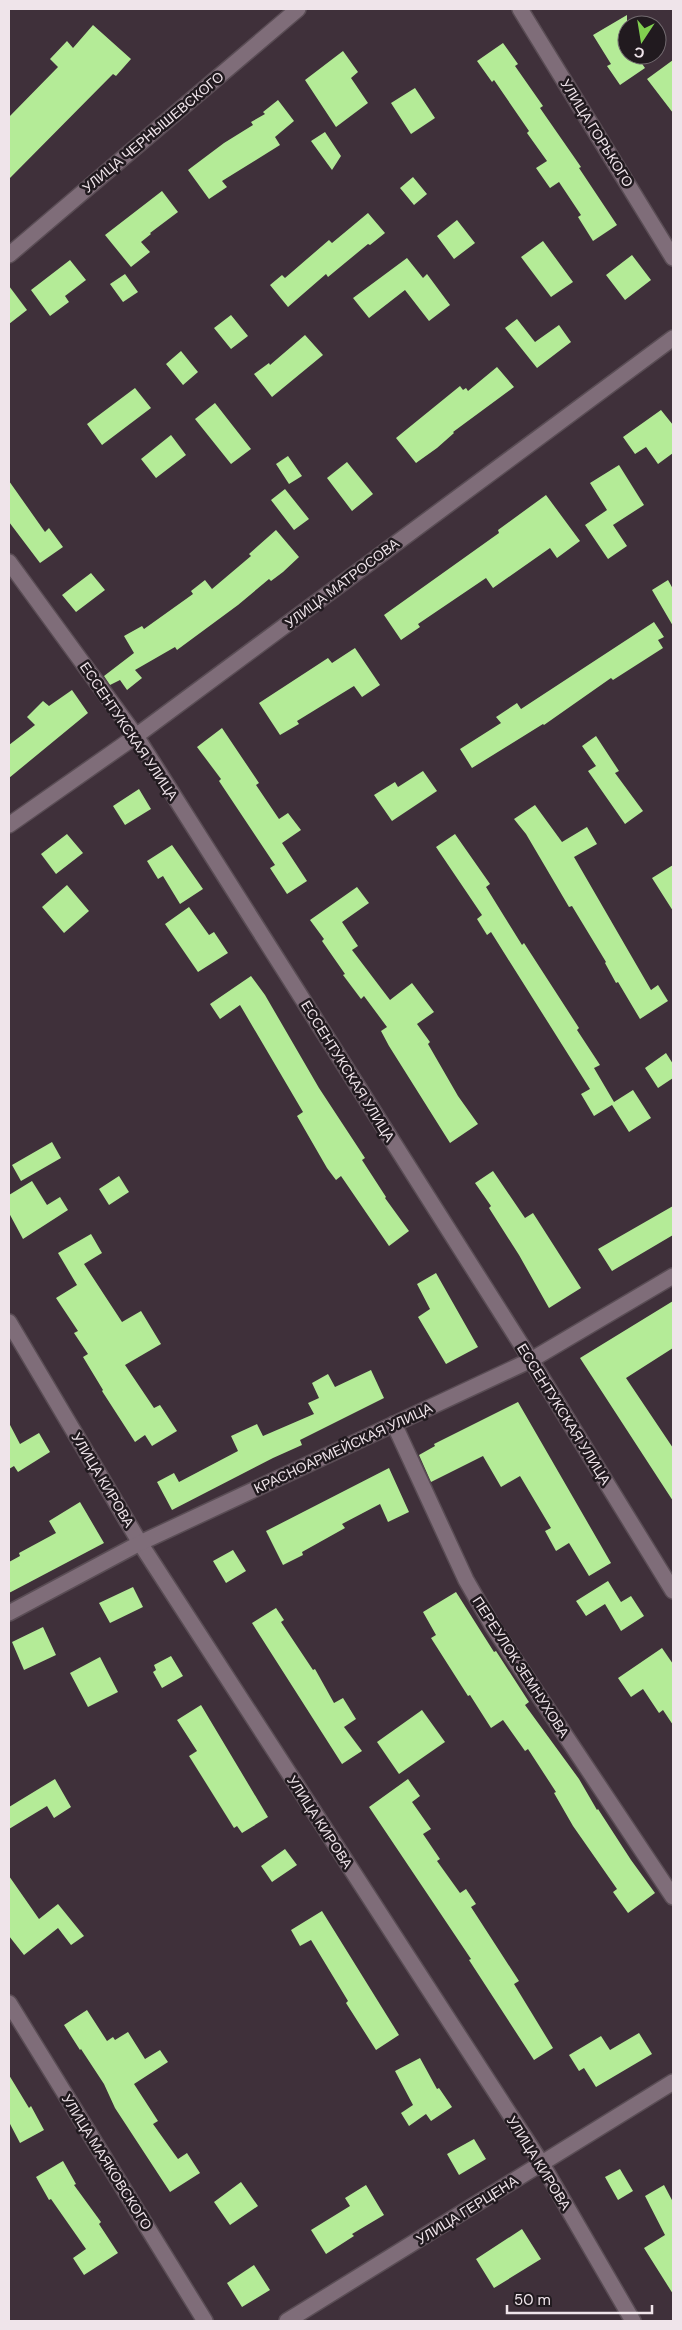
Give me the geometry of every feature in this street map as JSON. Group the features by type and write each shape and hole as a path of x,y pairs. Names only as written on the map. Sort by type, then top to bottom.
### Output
{"street":[{"name":"УЛИЦА ЧЕРНЫШЕВСКОГО","path":"9,255 298,9"},
{"name":"УЛИЦА ГОРЬКОГО","path":"520,9 673,258"},
{"name":"УЛИЦА МАТРОСОВА","path":"9,824 136,736 673,338"},
{"name":"ЕССЕНТУКСКАЯ УЛИЦА","path":"9,562 136,736 532,1360 673,1590"},
{"name":"КРАСНОАРМЕЙСКАЯ УЛИЦА","path":"9,1613 140,1543 532,1360 673,1276"},
{"name":"УЛИЦА КИРОВА","path":"9,1322 140,1543 542,2164 633,2321"},
{"name":"ПЕРЕУЛОК ЗЕМНУХОВА","path":"394,1424 466,1580 493,1627 673,1897"},
{"name":"УЛИЦА МАЯКОВСКОГО","path":"9,2003 205,2321"},
{"name":"УЛИЦА ГЕРЦЕНА","path":"287,2321 673,2082"}],"building":[{"path":"617,21 617,65 643,65 645,68 620,85 607,66 611,64 593,35"},
{"path":"93,25 131,59 116,76 113,74 9,179 9,117 58,67 50,59 67,41 73,48"},
{"path":"503,43 518,64 515,66 543,106 540,108 581,167 579,168 617,225 593,241 578,217 581,215 559,182 550,188 536,168 547,161 494,80 492,82 477,61"},
{"path":"343,51 358,72 351,78 368,103 336,127 305,80"},
{"path":"673,60 673,113 647,79"},
{"path":"415,88 435,118 411,134 391,103"},
{"path":"278,100 294,121 275,137 280,145 222,181 227,187 209,199 188,170 224,143 253,125 251,122 265,114 263,112"},
{"path":"325,132 341,156 332,170 311,141"},
{"path":"413,177 427,194 414,205 400,188"},
{"path":"162,191 178,212 141,242 150,252 131,267 105,235"},
{"path":"368,213 385,233 370,245 368,244 328,277 326,274 288,307 270,285 282,275 285,278 329,240 332,243"},
{"path":"457,220 475,243 454,259 437,236"},
{"path":"543,241 573,282 551,297 521,257"},
{"path":"632,255 651,280 625,300 606,275"},
{"path":"407,258 423,278 427,274 450,305 429,321 405,290 369,318 353,298"},
{"path":"70,260 86,280 65,296 69,302 50,316 31,290"},
{"path":"125,274 138,292 123,302 110,284"},
{"path":"9,286 27,310 9,324"},
{"path":"231,315 248,336 231,349 214,328"},
{"path":"517,319 535,342 559,325 571,342 537,368 505,328"},
{"path":"305,335 323,355 272,397 254,374 269,363 270,365"},
{"path":"181,351 198,372 183,385 166,364"},
{"path":"497,367 514,387 453,432 437,448 416,463 396,438 460,386 463,390 466,388 468,391"},
{"path":"135,388 151,408 102,445 87,424"},
{"path":"215,403 251,449 231,464 195,419"},
{"path":"661,410 673,425 673,453 658,464 646,447 635,454 623,437"},
{"path":"171,435 186,455 156,478 141,459"},
{"path":"288,456 302,476 289,484 276,464"},
{"path":"347,462 373,494 352,511 327,478"},
{"path":"619,465 644,505 613,525 627,546 608,559 585,525 607,510 590,483"},
{"path":"9,481 45,532 49,528 63,547 40,563 9,522"},
{"path":"285,489 309,519 294,530 271,500"},
{"path":"546,495 580,541 557,558 550,548 493,588 486,578 418,624 420,627 401,640 384,615 499,533 498,530"},
{"path":"276,530 299,557 283,572 271,581 269,579 238,605 177,650 175,647 135,670 142,678 127,690 120,680 110,685 104,676 134,653 124,636 142,626 144,629 193,594 191,591 205,580 212,589 251,556 249,554"},
{"path":"91,573 105,590 76,612 62,595"},
{"path":"668,580 673,589 673,626 652,590"},
{"path":"654,622 664,637 658,640 663,648 613,680 611,678 544,725 472,768 460,749 501,723 496,717 517,703 521,709"},
{"path":"355,648 380,685 362,697 354,686 297,721 299,724 280,735 259,703 328,658 332,663"},
{"path":"72,690 88,713 9,778 9,745 35,725 27,717 43,701 49,706"},
{"path":"222,728 259,783 256,785 279,819 288,813 301,830 282,843 307,881 287,894 270,868 275,865 219,781 221,779 197,747"},
{"path":"596,736 619,771 615,773 643,811 625,824 588,771 596,766 582,746"},
{"path":"423,771 437,791 392,821 374,795 395,782 398,787"},
{"path":"139,789 151,809 125,825 113,806"},
{"path":"535,805 562,842 587,827 597,844 574,857 651,990 658,985 668,1001 640,1019 618,982 616,983 606,962 572,906 569,907 526,834 514,819"},
{"path":"67,834 83,853 56,874 41,854"},
{"path":"455,834 490,884 486,887 522,945 524,943 579,1028 577,1030 600,1065 594,1068 614,1102 633,1090 651,1118 629,1132 612,1105 594,1116 581,1094 590,1089 491,932 487,935 477,919 482,915 436,847"},
{"path":"172,845 203,889 180,904 163,876 158,879 147,861"},
{"path":"673,865 673,911 652,878"},
{"path":"67,885 89,911 64,933 42,907"},
{"path":"357,887 369,903 342,922 358,946 352,950 390,1000 412,983 434,1012 417,1024 430,1042 428,1044 458,1096 478,1124 450,1143 389,1046 381,1031 387,1027 364,996 361,999 343,975 345,974 310,920"},
{"path":"189,907 209,935 214,932 228,953 198,972 165,924"},
{"path":"251,976 265,995 319,1088 365,1158 362,1160 385,1198 409,1231 389,1246 341,1176 336,1180 327,1168 297,1116 303,1112 240,1005 220,1019 210,1004"},
{"path":"666,1053 673,1064 673,1078 658,1088 645,1068"},
{"path":"52,1142 61,1158 21,1181 12,1165"},
{"path":"493,1171 525,1218 533,1213 581,1288 549,1308 519,1255 489,1208 491,1206 475,1183"},
{"path":"119,1176 129,1192 109,1205 99,1189"},
{"path":"32,1181 47,1205 60,1197 68,1210 23,1239 9,1213 9,1195"},
{"path":"673,1206 673,1235 612,1271 598,1249"},
{"path":"91,1234 102,1253 84,1264 122,1322 141,1311 161,1344 125,1365 154,1408 160,1405 177,1431 152,1446 145,1435 135,1442 102,1391 83,1357 88,1354 74,1333 78,1331 56,1298 77,1285 58,1253"},
{"path":"436,1273 478,1347 446,1364 418,1317 430,1309 417,1284"},
{"path":"673,1301 673,1348 626,1378 673,1448 673,1501 580,1358"},
{"path":"371,1370 384,1398 300,1440 302,1445 172,1510 157,1482 174,1473 179,1482 238,1451 231,1436 257,1424 263,1436 314,1414 308,1403 319,1398 312,1383 328,1374 335,1387"},
{"path":"518,1402 611,1563 589,1576 569,1543 556,1551 545,1531 551,1528 520,1476 501,1487 483,1456 431,1482 419,1455 435,1446 434,1444"},
{"path":"9,1423 20,1444 39,1433 50,1452 18,1472 14,1466 9,1469"},
{"path":"389,1468 409,1512 388,1522 380,1504 342,1524 345,1528 302,1552 303,1555 283,1565 266,1531"},
{"path":"80,1502 104,1543 9,1593 9,1562 20,1556 19,1553 56,1533 49,1521"},
{"path":"233,1550 246,1571 226,1583 213,1561"},
{"path":"608,1581 621,1602 631,1596 644,1616 621,1631 605,1604 586,1616 576,1601"},
{"path":"133,1587 143,1607 110,1623 99,1603"},
{"path":"456,1592 494,1652 496,1651 529,1702 525,1705 579,1779 597,1810 655,1893 628,1913 613,1892 617,1889 573,1826 554,1793 556,1792 528,1749 525,1751 503,1720 491,1728 431,1638 436,1635 423,1612"},
{"path":"276,1608 284,1620 281,1622 313,1670 315,1669 334,1703 343,1698 356,1719 344,1727 362,1751 342,1764 252,1623"},
{"path":"43,1627 56,1655 24,1670 12,1642"},
{"path":"662,1648 673,1664 673,1725 663,1710 659,1713 643,1689 631,1697 618,1678"},
{"path":"171,1656 183,1676 162,1688 153,1672 156,1670 154,1665"},
{"path":"100,1657 118,1692 88,1707 70,1673"},
{"path":"201,1705 268,1817 242,1833 237,1826 234,1828 189,1756 197,1751 177,1720"},
{"path":"422,1710 445,1742 399,1774 377,1742"},
{"path":"55,1779 71,1807 54,1818 47,1806 9,1829 9,1807"},
{"path":"408,1779 420,1796 412,1802 431,1829 423,1834 440,1859 437,1861 460,1893 466,1889 476,1904 471,1907 519,1981 514,1984 553,2048 534,2060 469,1960 471,1959 369,1807"},
{"path":"285,1849 297,1865 272,1882 261,1866"},
{"path":"9,1876 39,1919 58,1904 84,1936 71,1945 58,1928 24,1955 9,1936"},
{"path":"322,1911 399,2035 376,2050 346,2003 348,2001 311,1940 300,1946 291,1930"},
{"path":"87,2010 107,2041 113,2037 115,2040 128,2032 145,2059 160,2050 168,2062 134,2084 158,2121 153,2124 178,2159 187,2153 200,2173 170,2192 115,2108 104,2084 64,2025"},
{"path":"639,2033 652,2054 596,2087 584,2068 579,2071 569,2055 601,2036 610,2050"},
{"path":"420,2058 437,2089 439,2088 452,2107 431,2121 426,2114 409,2126 401,2113 413,2105 395,2071"},
{"path":"9,2075 29,2108 31,2106 44,2130 20,2143 9,2122"},
{"path":"474,2139 486,2159 459,2175 447,2154"},
{"path":"63,2161 76,2184 74,2185 101,2222 99,2224 118,2253 84,2275 73,2258 86,2249 51,2199 49,2200 36,2177"},
{"path":"620,2169 633,2191 618,2200 605,2177"},
{"path":"241,2182 258,2206 230,2225 214,2202"},
{"path":"366,2185 384,2215 352,2234 354,2236 326,2254 311,2230 350,2206 345,2198"},
{"path":"664,2185 673,2202 673,2294 644,2248 665,2235 645,2196"},
{"path":"522,2229 541,2259 494,2288 476,2259"},
{"path":"254,2265 270,2290 242,2307 227,2283"}]}
